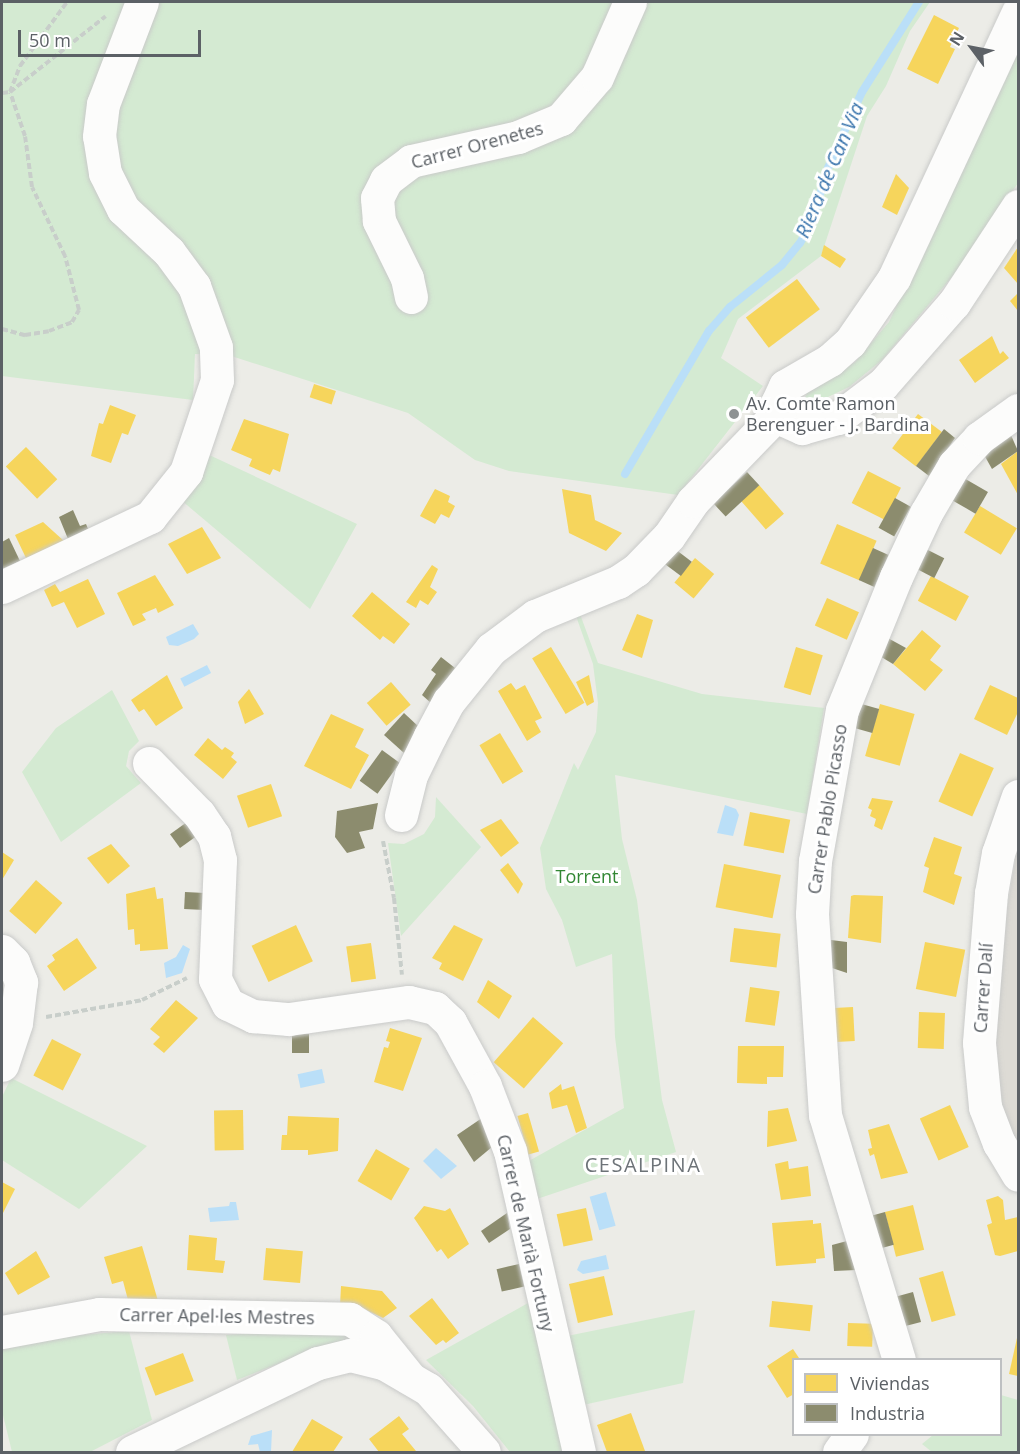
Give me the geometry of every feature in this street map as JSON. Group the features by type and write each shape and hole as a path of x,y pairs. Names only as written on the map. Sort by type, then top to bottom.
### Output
{"street":[{"path":"2,587 150,518 186,472 211,404 217,380 216,347 194,286 169,252 123,209 105,173 99,136 103,104 142,2"},
{"name":"Carrer Orenetes","path":"411,297 407,278 379,221 377,198 386,180 411,161 518,137 561,119 597,77 630,2"},
{"path":"1018,12 894,278 850,342 830,360 785,386 777,403 779,412 792,426 815,426 838,418 883,384 954,303 1018,206"},
{"name":"Carrer Pablo Picasso","path":"899,1358 825,1115 813,926 815,861 842,710 896,577 926,513 954,465 978,438 1018,410"},
{"path":"392,828 411,775 430,736 465,679 491,649 535,616 618,582 636,570 669,536 693,501 779,412"},
{"name":"Carrer de Marià Fortuny","path":"149,763 200,814 214,836 220,860 215,964 221,997 238,1011 253,1016 290,1019 409,1002 435,1008 450,1022 485,1086 510,1151 579,1452"},
{"name":"Carrer Dalí","path":"1018,796 998,853 992,893 979,1043 985,1107 999,1143 1018,1176"},
{"path":"2,951 13,962 21,982 16,1023 2,1065"},
{"name":"Carrer Apel·les Mestres","path":"2,1332 99,1314 350,1319 376,1336 409,1377"},
{"path":"132,1452 334,1357 366,1357 409,1377 456,1417 484,1452"},
{"path":"839,1452 851,1436"}],"path":[{"path":"2,329 25,335 49,331 72,322 79,310 65,256 32,187 25,136 10,92 20,66 67,2"},
{"path":"2,93 10,92 65,45 109,15"},
{"path":"392,828 394,898 402,983"},
{"path":"16,1023 142,1000 215,964"}],"shaded area":[{"path":"1018,844 1018,1145 1003,1115 992,1064 1005,920"}],"green space":[{"path":"2,2 930,2 910,31 886,86 867,116 821,256 738,319 721,358 763,386 678,495 509,471 475,460 408,413 225,354 195,354 193,400 2,376"},
{"path":"1018,45 1018,183 962,265 882,360 849,387 809,406 804,399 807,393 855,362 889,322"},
{"path":"205,453 357,524 310,609 181,500"},
{"name":"Torrent","path":"580,614 598,663 702,694 824,708 807,814 615,775 622,839 637,900 662,1100 676,1152 537,1199 527,1162 624,1108 615,1037 612,954 576,967 562,920 546,889 540,848 574,763 578,770 596,732 598,703 593,664 576,616"},
{"path":"112,690 139,741 129,751 126,766 141,783 61,842 22,772 56,728"},
{"path":"436,797 481,847 401,936 388,843 404,844 424,834 435,817"},
{"path":"11,1078 147,1146 79,1209 2,1160 2,1097"},
{"path":"528,1303 565,1452 510,1452 473,1406 426,1360"},
{"path":"695,1310 683,1383 583,1405 567,1336"},
{"path":"324,1328 364,1337 313,1350 237,1380 226,1335"},
{"path":"129,1331 152,1420 90,1452 12,1452 2,1411 2,1350 56,1337"},
{"path":"1002,1395 1018,1400 1018,1452 932,1452 922,1444 932,1436 1002,1436"}],"water":[{"path":"193,624 199,634 194,639 178,646 169,645 166,637"},
{"path":"207,665 211,673 184,687 180,679"},
{"path":"725,805 736,809 739,815 733,836 717,833"},
{"path":"183,945 190,949 182,973 166,978 164,963 176,957"},
{"path":"322,1069 325,1083 300,1088 298,1074"},
{"path":"436,1148 457,1166 441,1179 423,1161"},
{"path":"606,1192 616,1226 599,1230 590,1197"},
{"path":"230,1202 236,1202 239,1220 210,1222 208,1208 229,1206"},
{"path":"606,1255 609,1269 583,1274 577,1270 581,1261"},
{"path":"272,1430 271,1452 260,1452 258,1444 248,1445 251,1436"}],"building: Viviendas":[{"path":"934,15 959,28 950,47 955,49 938,84 907,69"},
{"path":"896,174 909,188 897,215 882,207"},
{"path":"824,245 846,259 840,268 821,256"},
{"path":"1018,247 1018,284 1004,268"},
{"path":"797,279 820,309 769,348 746,318"},
{"path":"1018,293 1018,311 1010,301"},
{"path":"992,336 1000,354 1003,351 1009,358 975,383 959,360"},
{"path":"314,384 336,391 332,404 310,397"},
{"path":"110,405 136,415 128,435 122,433 111,463 91,456 99,423 103,424"},
{"path":"918,414 942,432 916,466 892,448"},
{"path":"244,419 289,434 280,472 273,469 270,475 249,466 252,459 231,450"},
{"path":"26,447 57,479 37,499 6,466"},
{"path":"1018,451 1018,495 1001,464"},
{"path":"868,471 901,488 885,520 852,503"},
{"path":"759,485 784,514 766,529 741,501"},
{"path":"435,489 450,496 448,502 455,506 449,518 441,514 435,524 420,516"},
{"path":"562,489 591,495 595,520 622,533 606,551 569,533"},
{"path":"980,506 1017,528 1001,555 964,533"},
{"path":"43,522 64,541 26,558 15,535"},
{"path":"837,524 877,541 860,580 820,564"},
{"path":"202,527 221,558 187,574 168,544"},
{"path":"695,558 714,574 694,599 674,583"},
{"path":"432,565 438,569 430,587 437,592 428,605 420,600 416,608 406,602"},
{"path":"155,575 174,605 158,613 156,608 142,614 146,620 133,626 117,593"},
{"path":"931,576 969,596 956,621 918,601"},
{"path":"88,579 105,614 77,628 64,602 52,607 44,590 55,584 60,592"},
{"path":"372,592 410,624 394,644 383,636 380,640 352,616"},
{"path":"827,598 859,612 847,640 815,625"},
{"path":"637,614 653,620 642,658 622,650"},
{"path":"922,630 941,646 930,660 943,670 925,691 893,664"},
{"path":"551,647 584,703 566,714 532,658"},
{"path":"796,647 823,655 810,695 784,687"},
{"path":"167,675 183,708 156,726 144,709 139,712 131,700"},
{"path":"589,675 594,702 587,706 576,682"},
{"path":"391,682 411,705 387,726 367,703"},
{"path":"511,683 516,690 525,685 542,718 535,721 541,732 527,741 498,691"},
{"path":"990,685 1018,698 1018,712 1007,735 974,719"},
{"path":"249,689 264,714 245,724 238,702"},
{"path":"880,704 915,714 900,766 865,756"},
{"path":"331,714 364,729 355,747 369,755 351,789 304,766"},
{"path":"500,733 523,772 503,784 479,745"},
{"path":"208,738 222,750 225,747 234,753 231,757 237,762 223,779 194,755"},
{"path":"960,753 994,768 972,816 938,801"},
{"path":"271,784 282,816 248,828 237,796"},
{"path":"872,798 893,801 882,830 874,826 876,819 870,816 872,810 868,808"},
{"path":"750,812 790,820 784,853 744,845"},
{"path":"501,819 519,843 501,857 480,830"},
{"path":"934,837 962,847 954,874 962,877 954,905 923,892 929,868 924,866"},
{"path":"111,844 130,866 108,884 87,858"},
{"path":"2,852 14,860 2,880"},
{"path":"508,863 523,884 518,894 500,870"},
{"path":"724,864 781,875 773,918 716,907"},
{"path":"36,880 62,903 36,934 9,911"},
{"path":"155,887 157,899 163,898 168,949 140,951 140,944 135,945 134,929 128,930 126,894"},
{"path":"851,896 883,896 881,943 848,938"},
{"path":"296,925 313,961 268,982 252,946"},
{"path":"454,925 483,939 463,981 439,969 442,963 432,958"},
{"path":"734,928 781,934 777,967 730,962"},
{"path":"77,938 97,968 64,991 47,966 55,960 52,955"},
{"path":"925,942 965,950 956,997 916,989"},
{"path":"371,943 376,979 351,982 346,946"},
{"path":"488,980 512,996 499,1019 477,1002"},
{"path":"750,987 780,991 775,1026 745,1022"},
{"path":"176,1000 198,1018 164,1053 153,1044 160,1037 150,1029"},
{"path":"853,1007 855,1041 836,1042 834,1008"},
{"path":"919,1012 945,1013 944,1049 918,1048"},
{"path":"533,1017 563,1043 524,1089 494,1062"},
{"path":"390,1028 422,1038 403,1091 374,1082 384,1047 388,1048 390,1042 386,1041"},
{"path":"52,1039 81,1054 63,1091 33,1076"},
{"path":"738,1046 784,1046 783,1077 767,1077 767,1084 737,1083"},
{"path":"561,1084 562,1090 574,1086 587,1128 576,1133 567,1105 552,1109 549,1093"},
{"path":"950,1105 969,1147 939,1160 920,1118"},
{"path":"788,1108 797,1141 767,1147 768,1111"},
{"path":"243,1110 244,1150 215,1151 214,1111"},
{"path":"528,1113 539,1151 528,1154 517,1116"},
{"path":"288,1116 339,1118 338,1151 308,1155 308,1150 281,1150 282,1135 287,1135"},
{"path":"889,1124 908,1173 881,1179 874,1154 870,1156 868,1149 872,1148 868,1130"},
{"path":"376,1149 410,1168 391,1201 358,1181"},
{"path":"788,1161 789,1169 808,1166 811,1196 781,1200 775,1164"},
{"path":"2,1182 15,1189 2,1215"},
{"path":"998,1196 1003,1200 1005,1220 1018,1217 1018,1251 1000,1256 995,1255 987,1225 992,1223 986,1200"},
{"path":"913,1205 924,1250 896,1257 885,1212"},
{"path":"424,1206 445,1211 450,1208 469,1244 448,1259 441,1249 437,1252 414,1218"},
{"path":"586,1208 593,1240 564,1247 557,1214"},
{"path":"813,1220 813,1224 821,1223 825,1258 816,1259 816,1263 776,1266 772,1223"},
{"path":"189,1235 217,1238 215,1260 225,1261 223,1273 187,1270"},
{"path":"142,1246 158,1301 128,1300 123,1281 112,1284 104,1257"},
{"path":"266,1248 303,1251 300,1283 263,1280"},
{"path":"36,1251 50,1277 18,1295 5,1273"},
{"path":"943,1271 956,1315 932,1322 919,1278"},
{"path":"604,1276 613,1315 578,1323 569,1284"},
{"path":"341,1286 382,1291 397,1308 383,1318 360,1307 340,1306"},
{"path":"432,1298 459,1333 446,1343 443,1340 436,1345 409,1316"},
{"path":"772,1301 813,1305 810,1331 769,1327"},
{"path":"848,1323 873,1324 872,1347 847,1346"},
{"path":"1018,1338 1018,1376 1009,1374"},
{"path":"793,1349 799,1358 792,1358 792,1395 787,1398 767,1366"},
{"path":"183,1353 194,1381 155,1396 145,1368"},
{"path":"631,1413 645,1451 607,1452 597,1425"},
{"path":"399,1416 409,1429 402,1434 416,1451 379,1452 369,1439"},
{"path":"312,1419 343,1437 333,1452 292,1452"}],"building: Industria":[{"path":"944,429 955,438 929,476 916,466"},
{"path":"1010,433 1018,451 992,469 983,453"},
{"path":"747,472 759,485 726,517 713,503"},
{"path":"962,477 988,492 975,514 950,499"},
{"path":"895,498 911,507 894,536 879,528"},
{"path":"73,510 80,526 86,524 89,531 68,539 59,517"},
{"path":"9,538 20,561 2,569 2,542"},
{"path":"922,547 944,558 934,578 912,567"},
{"path":"873,548 889,555 874,587 859,580"},
{"path":"675,549 692,562 681,576 664,563"},
{"path":"886,637 906,648 893,664 878,655"},
{"path":"441,657 455,668 431,703 422,695 436,674 431,670"},
{"path":"858,703 879,709 872,733 851,727"},
{"path":"404,713 419,727 404,753 384,735"},
{"path":"382,750 400,763 377,794 360,781"},
{"path":"378,803 373,829 359,832 365,848 347,853 335,837 337,811"},
{"path":"187,822 197,836 180,848 170,834"},
{"path":"185,892 205,893 204,910 184,909"},
{"path":"831,940 847,942 847,973 832,968"},
{"path":"292,1034 309,1034 309,1053 292,1053"},
{"path":"482,1118 492,1147 474,1162 457,1135"},
{"path":"885,1212 894,1245 878,1249 870,1216"},
{"path":"507,1213 510,1229 489,1243 481,1231"},
{"path":"847,1241 856,1270 834,1271 832,1245"},
{"path":"519,1264 524,1286 502,1292 497,1269"},
{"path":"913,1292 921,1322 904,1327 896,1297"}],"waterway":[{"name":"Riera de Can Via","path":"625,474 709,331 730,307 782,265 800,243 811,224 828,168 862,92 919,2"}],"place":[{"name":"Av. Comte Ramon Berenguer - J. Bardina","path":"734,414"}],"district":[{"name":"CESALPINA","path":"643,1164"}]}
